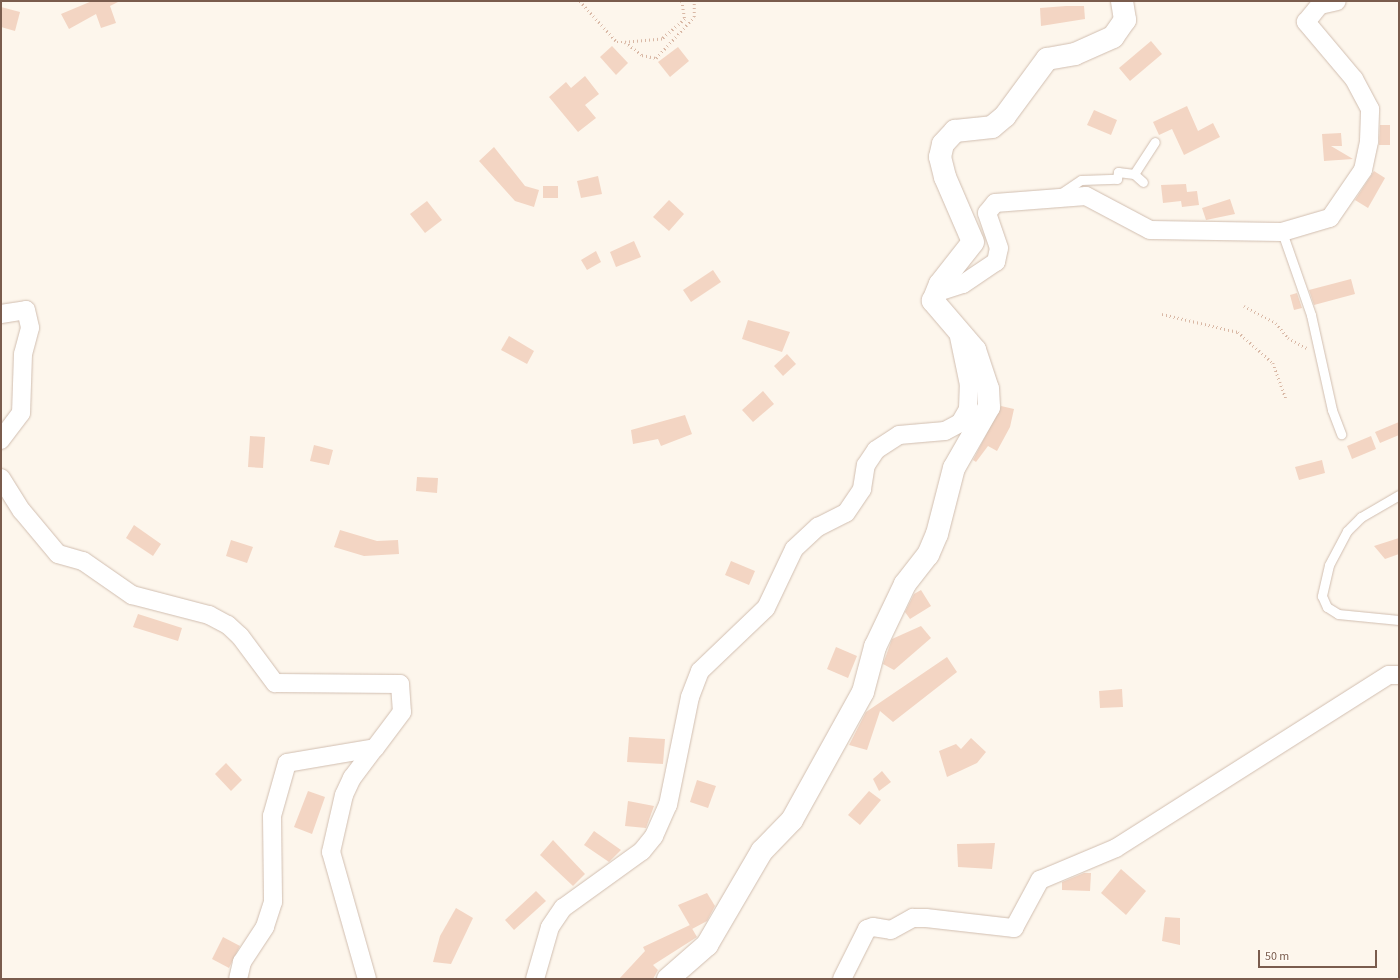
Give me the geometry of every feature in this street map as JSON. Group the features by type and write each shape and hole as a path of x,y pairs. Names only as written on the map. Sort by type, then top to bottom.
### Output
{"main road":[{"path":"668,979 707,945 758,856 792,820 863,692 875,647 905,584 928,555 938,534 954,468 989,407 988,389 975,350 933,302 948,273 973,242 945,177 940,157 943,144 955,131 992,126 1005,116 1047,59 1075,54 1113,37 1125,20 1122,1"}],"street":[{"path":"938,292 964,284 996,262 999,248 987,213 995,203 1056,197 1086,196 1150,230 1282,232 1330,218 1363,170 1369,140 1370,109 1354,79 1306,22 1320,6 1337,1"},
{"path":"1,314 26,310 30,328 23,354 20,413 1,440"},
{"path":"535,979 550,927 563,908 642,851 654,836 668,805 690,697 700,671 766,608 794,549 818,527 846,514 862,489 866,464 876,450 899,435 946,431 960,422 968,409 969,385 958,332"},
{"path":"1,478 22,511 58,554 83,561 132,595 210,615 228,625 240,636 275,683 400,684 402,712 352,778 344,796 331,852 368,979"},
{"path":"842,979 867,929 873,927 891,930 913,918 926,918 1014,928 1040,880 1116,848 1390,675 1399,675"},
{"path":"238,979 242,962 265,927 273,902 272,816 287,762 375,748"}],"lane":[{"path":"1134,174 1155,142"},
{"path":"1056,197 1081,180 1117,179 1118,172 1134,174 1143,182"},
{"path":"1282,232 1320,350 1332,410 1341,434"},
{"path":"1399,495 1361,517 1347,531 1329,565 1322,596 1327,607 1338,614 1399,620"}],"path":[{"path":"580,1 618,42 662,39 686,19 682,1"},
{"path":"625,42 642,55 656,58 694,17 694,1"},
{"path":"1244,306 1276,323 1301,347 1320,350"},
{"path":"1162,314 1238,332 1273,363 1286,399"}],"building":[{"path":"92,1 120,1 110,6 116,23 101,28 96,14 69,29 61,14"},
{"path":"1084,6 1085,19 1041,26 1040,8"},
{"path":"1,7 20,12 15,31 1,27"},
{"path":"1151,41 1162,54 1130,81 1119,68"},
{"path":"612,46 628,63 616,75 600,57"},
{"path":"678,47 689,61 670,77 658,62"},
{"path":"585,76 599,94 585,105 596,118 578,132 549,97 566,82 571,88"},
{"path":"1187,106 1198,131 1213,123 1220,137 1184,155 1172,129 1159,135 1153,122"},
{"path":"1094,110 1117,120 1111,135 1087,125"},
{"path":"1380,125 1390,125 1390,145 1379,145"},
{"path":"1341,133 1342,146 1331,146 1353,159 1324,161 1322,134"},
{"path":"494,147 525,186 539,190 534,207 515,201 479,161"},
{"path":"1374,171 1385,178 1368,208 1355,200"},
{"path":"598,176 602,194 581,198 577,181"},
{"path":"1186,184 1187,192 1197,191 1199,205 1182,207 1181,201 1163,203 1161,185"},
{"path":"543,186 558,186 558,198 543,198"},
{"path":"1230,199 1235,214 1206,220 1202,208"},
{"path":"669,200 684,214 669,231 653,217"},
{"path":"427,201 442,220 425,233 410,214"},
{"path":"634,241 641,257 616,267 610,252"},
{"path":"596,251 601,262 587,270 581,260"},
{"path":"713,270 721,282 691,302 683,290"},
{"path":"1351,279 1355,294 1314,305 1309,290"},
{"path":"1297,293 1302,308 1294,310 1290,295"},
{"path":"748,320 790,332 782,352 742,339"},
{"path":"509,336 534,351 527,364 501,350"},
{"path":"787,354 796,364 783,376 774,366"},
{"path":"763,391 774,404 753,422 742,410"},
{"path":"1001,406 1014,409 1010,427 997,451 988,446 976,462 973,460"},
{"path":"685,415 692,434 661,446 658,439 633,444 631,430"},
{"path":"1399,422 1399,435 1380,443 1375,432"},
{"path":"250,436 265,437 263,468 248,467"},
{"path":"1371,436 1376,449 1352,459 1347,446"},
{"path":"314,445 333,450 329,465 310,461"},
{"path":"1322,460 1325,473 1299,480 1295,467"},
{"path":"417,477 438,478 437,493 416,491"},
{"path":"134,525 161,544 153,556 126,538"},
{"path":"340,530 377,541 398,540 399,554 364,556 334,547"},
{"path":"1399,538 1399,554 1385,559 1374,546"},
{"path":"231,540 253,547 247,563 226,556"},
{"path":"731,561 755,571 749,585 725,575"},
{"path":"921,590 931,606 910,619 905,612 914,594"},
{"path":"138,614 182,628 178,641 133,627"},
{"path":"921,626 931,638 894,670 883,664 892,639"},
{"path":"836,647 857,656 848,678 827,669"},
{"path":"947,657 957,672 893,722 880,711 867,750 849,745 866,712"},
{"path":"1122,689 1123,707 1100,708 1099,691"},
{"path":"629,737 665,739 663,764 627,762"},
{"path":"971,738 986,752 977,763 947,777 939,751 956,744 961,749"},
{"path":"226,763 242,780 231,791 215,774"},
{"path":"882,771 891,782 879,791 873,779"},
{"path":"697,780 716,786 708,808 690,802"},
{"path":"308,791 325,797 312,834 294,827"},
{"path":"869,791 881,800 860,825 848,815"},
{"path":"628,801 654,806 646,828 625,826"},
{"path":"594,831 621,850 609,862 584,845"},
{"path":"553,840 585,874 573,886 540,855"},
{"path":"995,843 992,869 958,867 957,844"},
{"path":"1121,869 1146,891 1126,915 1101,893"},
{"path":"1084,873 1091,873 1090,891 1062,890 1062,882"},
{"path":"536,891 546,901 514,930 505,920"},
{"path":"707,893 715,906 707,921 692,929 678,905"},
{"path":"456,908 473,918 451,964 433,962 440,936"},
{"path":"1165,917 1180,918 1180,945 1162,941"},
{"path":"690,925 697,937 653,965 658,970 653,979 619,979 645,951 643,947"},
{"path":"223,937 240,946 229,968 212,959"}]}
